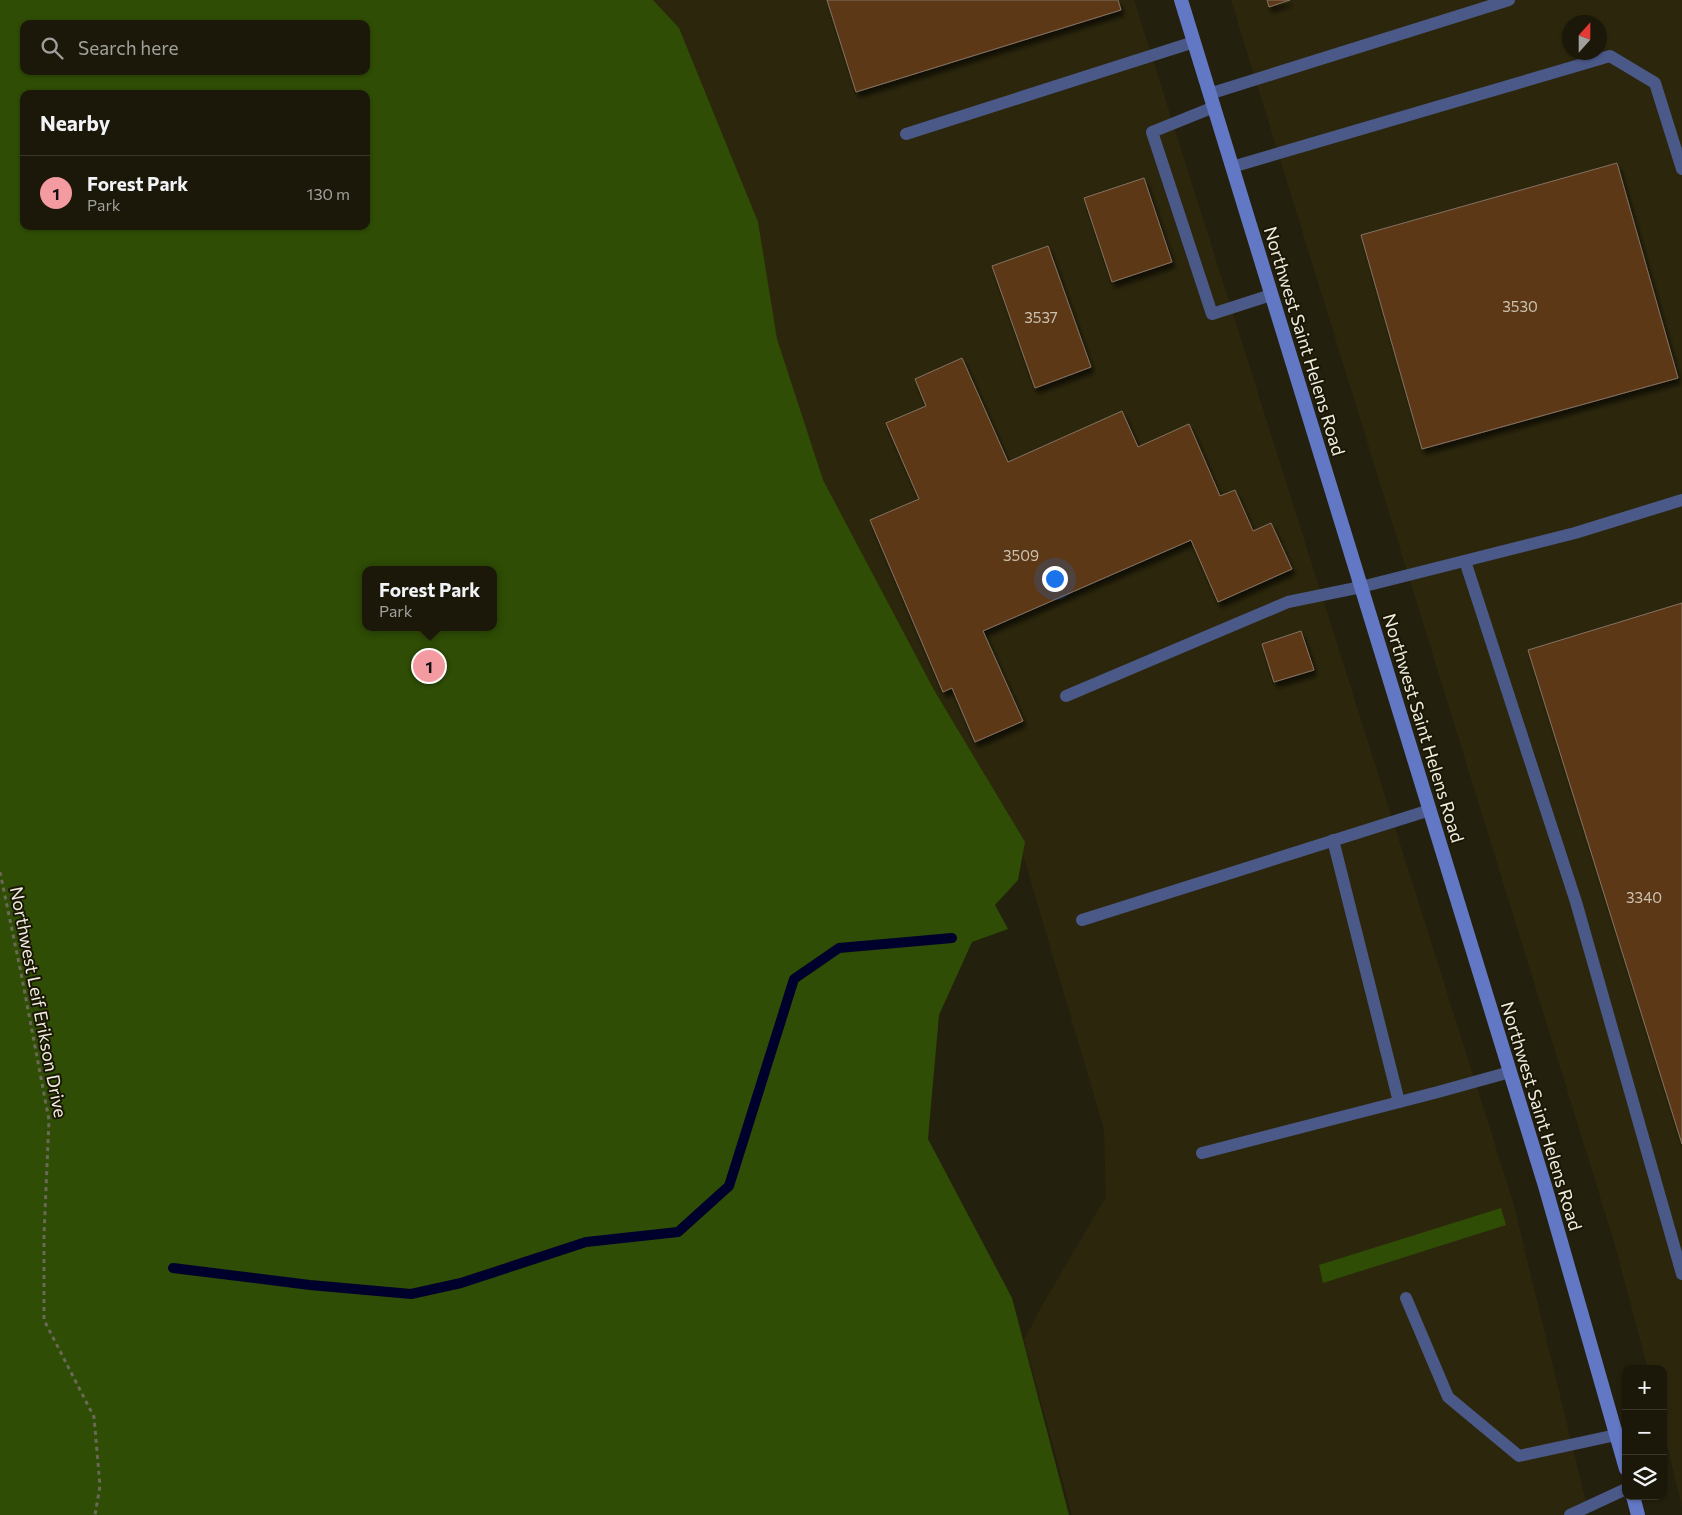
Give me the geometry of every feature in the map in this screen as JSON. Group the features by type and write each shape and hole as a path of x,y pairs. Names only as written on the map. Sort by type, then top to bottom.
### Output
{"main road":[{"name":"Northwest Saint Helens Road","path":"1181,0 1545,1186 1622,1455"},
{"path":"1634,1500 1638,1515"}],"lane":[{"path":"1271,295 1212,314 1152,132 1212,100 1510,0"},
{"path":"906,134 1194,42"},
{"path":"1232,167 1610,56 1656,83 1682,169"},
{"path":"1066,696 1288,602 1361,587 1575,533 1682,500"},
{"path":"1465,561 1576,902 1682,1274"},
{"path":"1082,920 1430,810"},
{"path":"1333,840 1399,1102"},
{"path":"1202,1153 1510,1072"},
{"path":"1406,1298 1448,1397 1519,1456 1616,1435"},
{"path":"1570,1515 1622,1491"}],"path":[{"name":"Northwest Leif Erikson Drive","path":"0,872 49,1120 44,1235 44,1320 94,1417 100,1486 96,1515"}],"shaded area":[{"path":"627,0 1134,0 1513,1202 1589,1515 1072,1515 1024,1340 1044,1302 1106,1197 1104,1129 1022,851 804,486"},
{"path":"1231,0 1682,0 1682,1507 1667,1445 1667,1365 1647,1365 1615,1245"}],"green space":[{"path":"0,0 653,0 679,28 758,222 777,339 823,480 934,690 1025,842 1018,880 995,905 1008,929 972,942 939,1015 928,1139 1012,1298 1069,1515 0,1515"},
{"path":"1501,1208 1506,1225 1323,1283 1319,1265"}],"building":[{"path":"827,0 1118,0 1121,10 856,92"},
{"path":"1267,0 1290,0 1269,7"},
{"path":"1617,163 1678,378 1422,449 1361,235"},
{"path":"1144,178 1172,262 1112,282 1084,198"},
{"path":"1048,246 1091,367 1035,388 992,266"},
{"path":"962,358 1008,462 1122,411 1138,447 1189,424 1220,496 1235,490 1253,531 1271,523 1292,569 1218,602 1191,540 983,631 1023,721 975,742 952,688 943,692 870,520 919,499 886,423 926,406 915,379"},
{"path":"1682,603 1682,1144 1528,650"},
{"path":"1301,631 1314,670 1274,682 1262,644"}],"waterway":[{"path":"173,1268 310,1285 411,1294 461,1283 586,1242 678,1232 729,1186 794,979 839,948 952,938"}],"place":[{"name":"Forest Park","path":"429,666"}]}
